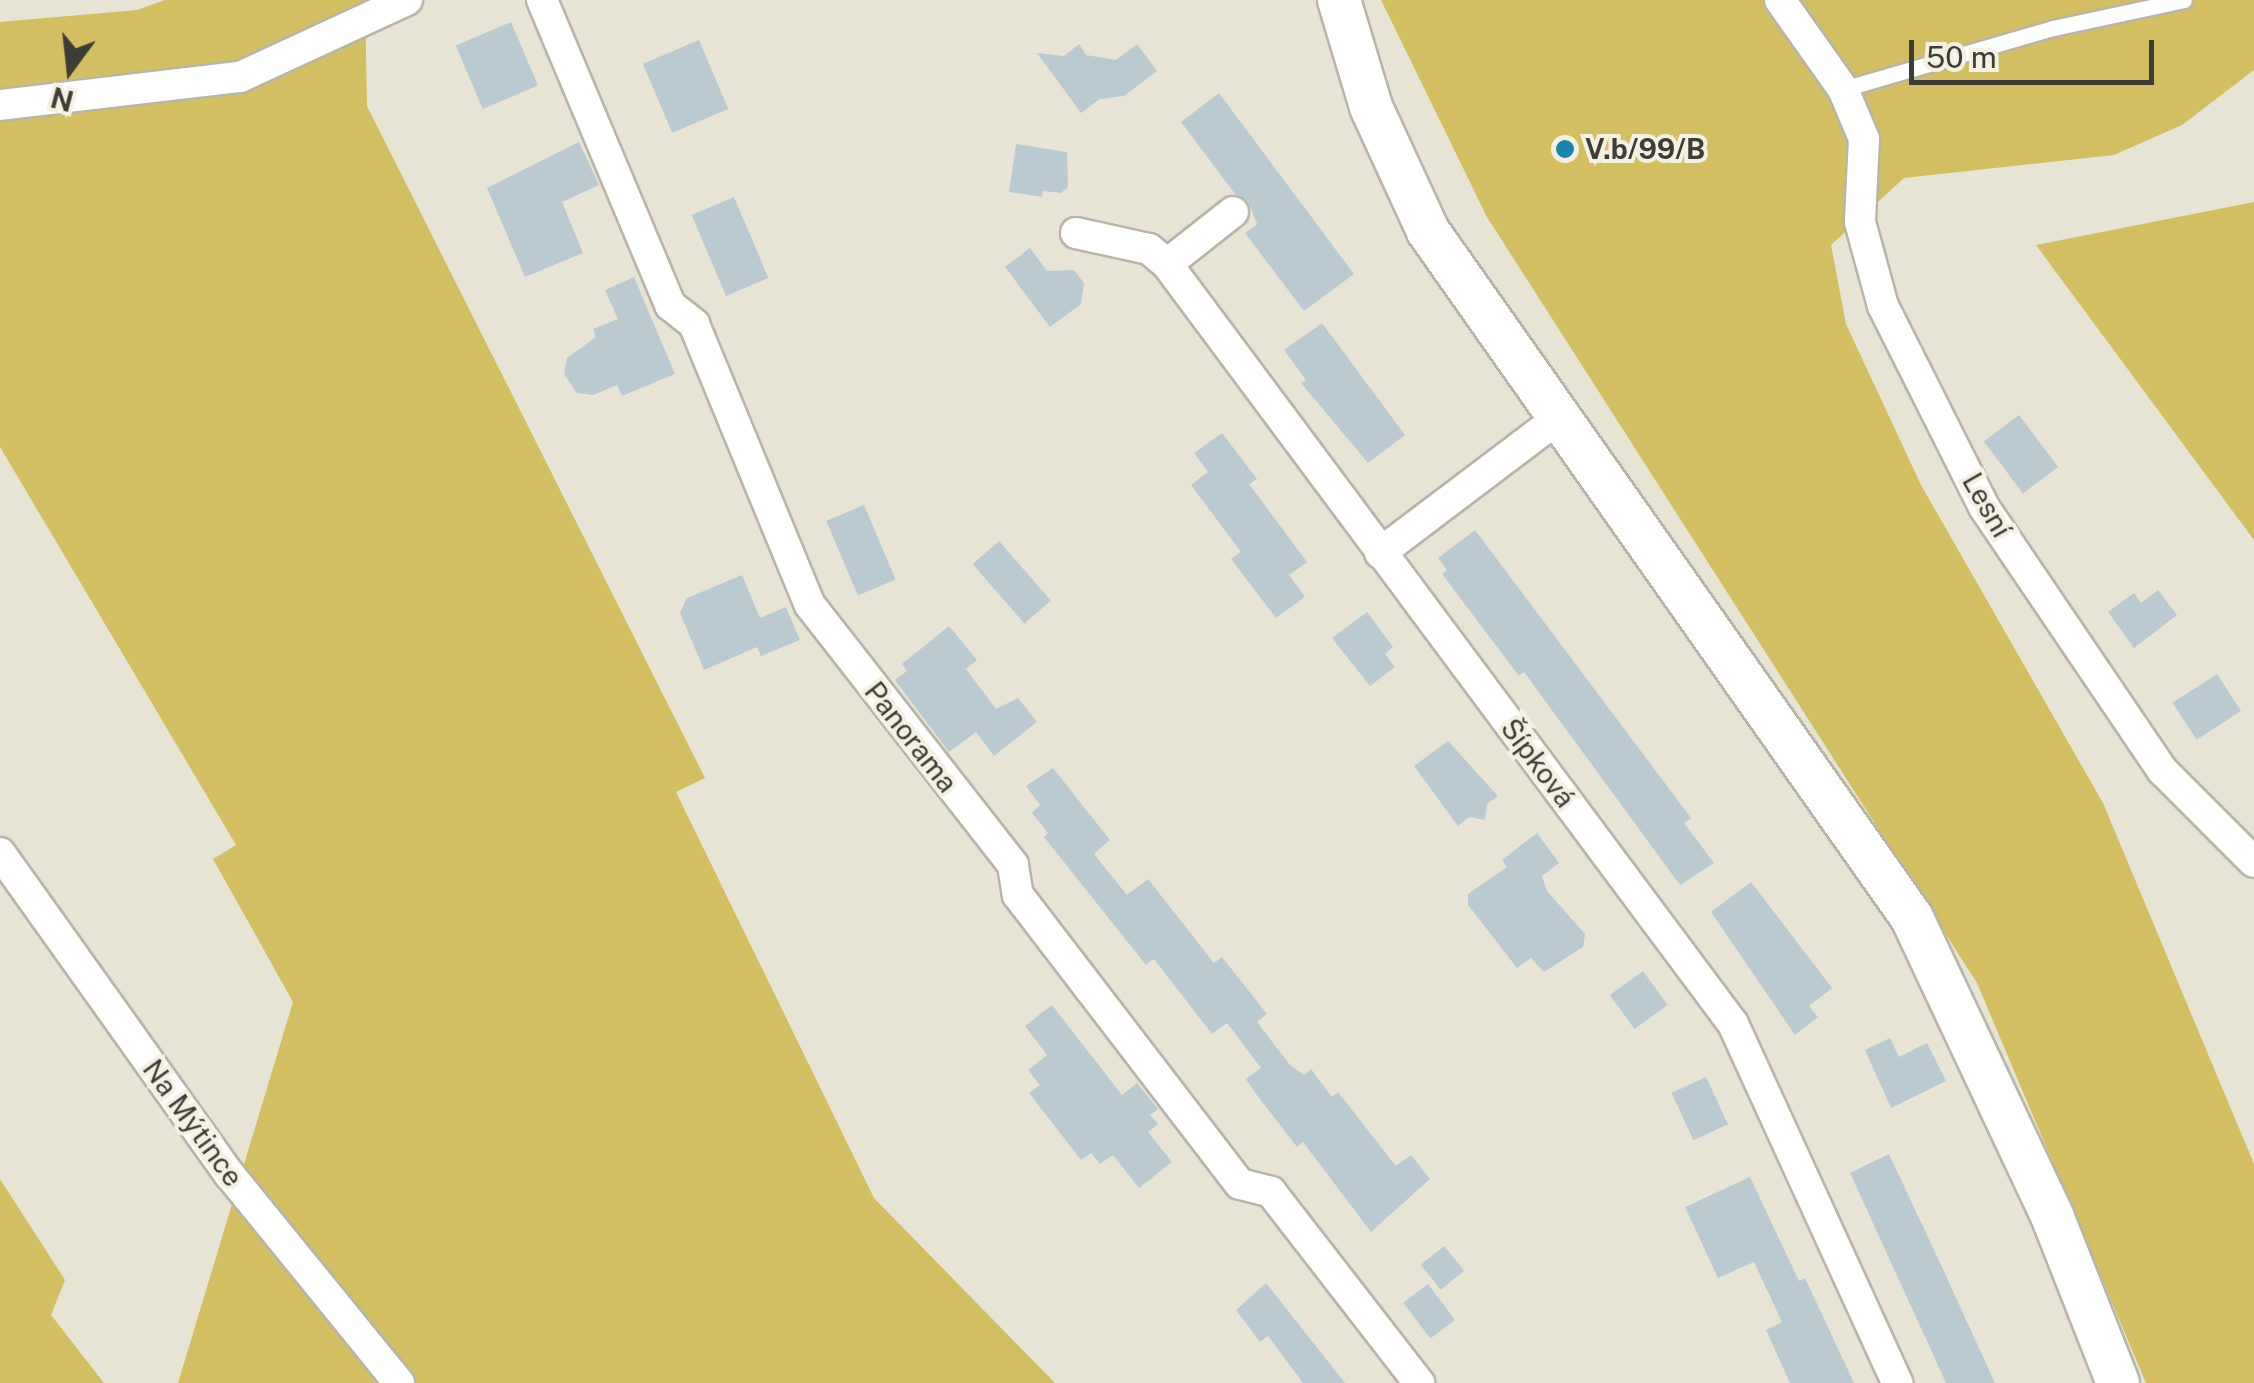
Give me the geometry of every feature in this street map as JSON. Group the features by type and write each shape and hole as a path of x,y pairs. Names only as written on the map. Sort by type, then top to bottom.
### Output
{"street":[{"path":"0,105 240,77 407,0"},
{"name":"Panorama","path":"542,0 670,305 694,324 810,605 1013,865 1018,895 1240,1184 1271,1192 1419,1383"},
{"path":"1339,0 1372,107 1428,231 1912,918 2053,1218 2118,1383"},
{"name":"Lesní","path":"1780,0 1843,89 1864,139 1860,222 1883,306 1984,507 2162,770 2254,862"},
{"path":"1167,264 1232,212"},
{"name":"Šípková","path":"1076,233 1149,248 1167,264 1734,1024 1898,1383"},
{"path":"1380,553 1560,417"},
{"name":"Na Mýtince","path":"0,853 230,1175 399,1383"}],"lane":[{"path":"1843,89 2053,28 2184,0"}],"shaded area":[{"path":"165,0 365,0 367,106 705,778 676,792 874,1198 1055,1383 178,1383 293,1002 213,859 236,845 0,447 0,22 137,10"},
{"path":"1381,0 2254,0 2254,70 2182,125 2114,155 1904,178 1831,245 1846,324 1921,485 2103,803 2254,1164 2254,1383 2146,1383 1977,983 1487,217"},
{"path":"2254,202 2254,540 2036,245"},
{"path":"0,1179 65,1280 51,1315 104,1383 0,1383"}],"building":[{"path":"511,22 538,86 483,109 456,45"},
{"path":"699,40 728,109 672,133 643,64"},
{"path":"1079,44 1086,55 1116,60 1137,44 1157,71 1124,96 1100,99 1081,113 1037,53 1064,56"},
{"path":"1219,93 1354,274 1304,311 1245,233 1257,224 1248,201 1235,194 1181,122"},
{"path":"579,142 599,185 562,202 583,253 525,277 487,188"},
{"path":"1016,144 1067,152 1068,187 1061,193 1043,191 1042,197 1009,192"},
{"path":"734,197 768,278 726,296 692,215"},
{"path":"1030,248 1047,271 1074,270 1084,283 1081,304 1050,327 1005,267"},
{"path":"634,277 675,374 622,396 617,385 593,395 577,393 564,374 567,358 596,337 593,329 618,319 605,290"},
{"path":"1322,323 1405,435 1368,463 1301,383 1306,380 1284,350"},
{"path":"2019,415 2058,467 2023,493 1984,441"},
{"path":"1222,433 1257,479 1249,484 1307,562 1289,575 1305,597 1276,618 1231,559 1241,552 1191,485 1208,472 1194,453"},
{"path":"864,505 896,580 858,596 826,521"},
{"path":"1475,530 1691,818 1684,823 1714,863 1680,885 1524,672 1519,676 1442,574 1447,570 1438,558"},
{"path":"999,541 1051,601 1024,624 973,564"},
{"path":"742,575 760,618 786,607 800,640 761,656 757,647 704,670 680,613 687,598"},
{"path":"2158,590 2177,615 2134,648 2108,612 2134,593 2141,603"},
{"path":"1367,612 1393,647 1385,654 1395,667 1370,686 1332,638"},
{"path":"949,626 977,660 966,669 996,709 1018,698 1037,722 994,756 976,732 949,752 895,680 907,671 902,664"},
{"path":"2217,674 2241,711 2197,740 2173,703"},
{"path":"1448,741 1498,796 1487,804 1485,820 1469,817 1458,826 1414,766"},
{"path":"1053,768 1110,840 1094,854 1127,895 1148,879 1214,963 1222,957 1267,1014 1257,1022 1290,1065 1304,1075 1311,1069 1332,1097 1338,1092 1396,1166 1411,1155 1430,1179 1371,1232 1303,1142 1297,1147 1256,1094 1246,1079 1261,1068 1227,1023 1212,1034 1154,959 1146,965 1044,837 1048,833 1032,813 1040,805 1026,786"},
{"path":"1537,833 1559,863 1542,876 1547,891 1585,934 1583,947 1544,972 1531,958 1517,968 1468,905 1468,894 1507,867 1502,860"},
{"path":"1751,882 1832,988 1809,1006 1818,1017 1795,1035 1711,912"},
{"path":"1643,971 1668,1005 1635,1029 1610,995"},
{"path":"1052,1005 1122,1095 1137,1083 1158,1109 1150,1115 1158,1124 1148,1132 1172,1162 1139,1188 1113,1155 1100,1164 1091,1153 1081,1160 1029,1093 1040,1085 1028,1070 1047,1055 1025,1026"},
{"path":"1890,1038 1899,1057 1927,1043 1946,1081 1891,1108 1865,1050"},
{"path":"1706,1077 1728,1124 1694,1140 1672,1093"},
{"path":"1889,1154 1995,1383 1946,1383 1850,1173"},
{"path":"1750,1177 1799,1281 1805,1278 1854,1383 1790,1383 1766,1330 1782,1322 1754,1262 1718,1278 1685,1207"},
{"path":"1444,1246 1464,1271 1441,1290 1421,1265"},
{"path":"1266,1283 1345,1383 1303,1383 1268,1336 1260,1342 1236,1310"},
{"path":"1428,1284 1455,1320 1430,1339 1403,1303"}],"place":[{"name":"V.b/99/B","path":"1565,149"}]}
